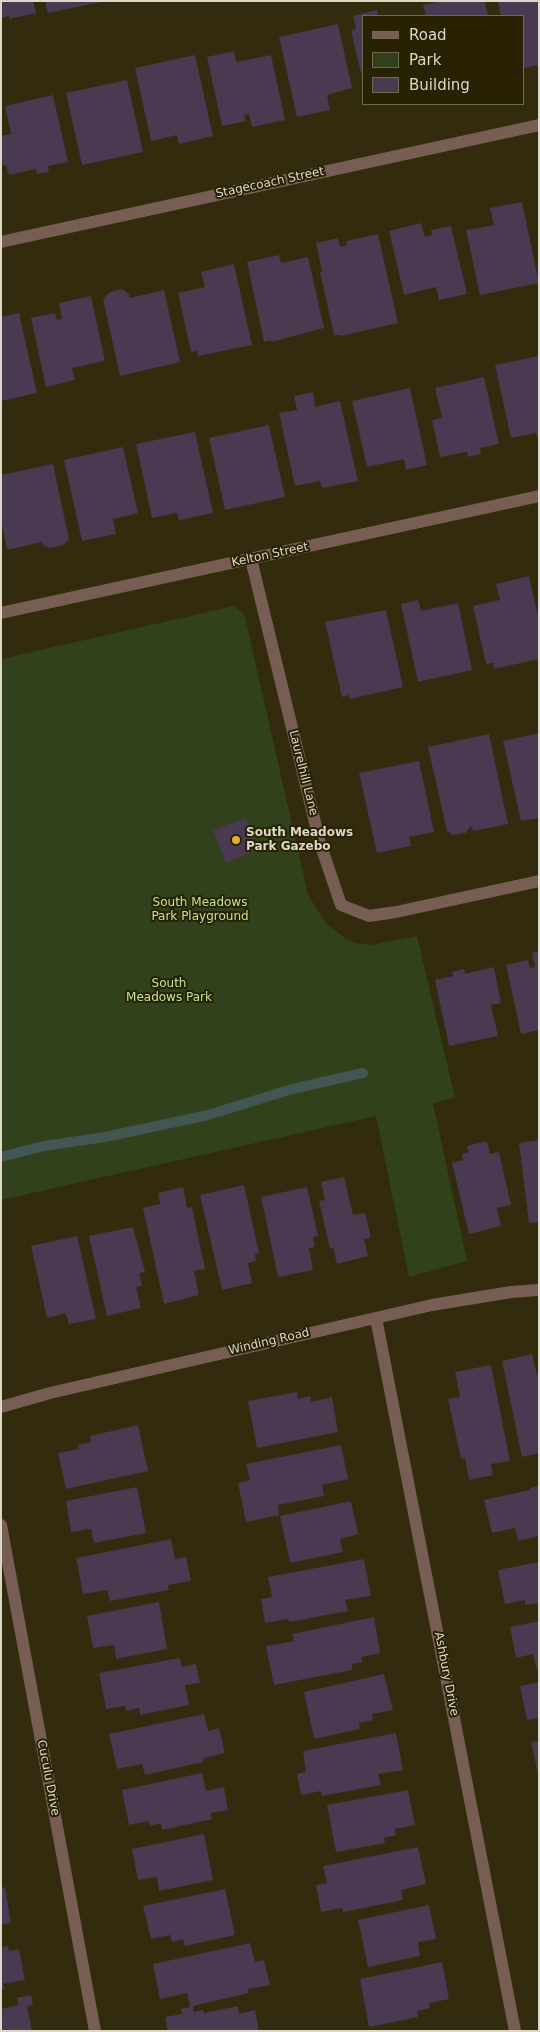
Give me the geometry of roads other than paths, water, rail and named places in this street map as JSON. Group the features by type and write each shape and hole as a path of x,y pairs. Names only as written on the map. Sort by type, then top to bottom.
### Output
{"street":[{"name":"Stagecoach Street","path":"1,242 539,125"},
{"name":"Kelton Street","path":"1,613 539,496"},
{"name":"Laurelhill Lane","path":"251,559 320,843 341,904 369,916 396,912 539,881"},
{"name":"Winding Road","path":"1,1407 50,1393 376,1318 462,1300 511,1292 539,1290"},
{"name":"Ashbury Drive","path":"376,1318 516,2031"},
{"name":"Cuculu Drive","path":"1,1524 96,2031"}],"waterway":[{"path":"1,1157 44,1146 105,1137 208,1115 292,1089 363,1073"}],"place":[{"name":"South Meadows Park Gazebo","path":"236,840"}],"park label":[{"name":"South Meadows Park Playground","path":"200,910"},
{"name":"South Meadows Park","path":"169,991"}]}
